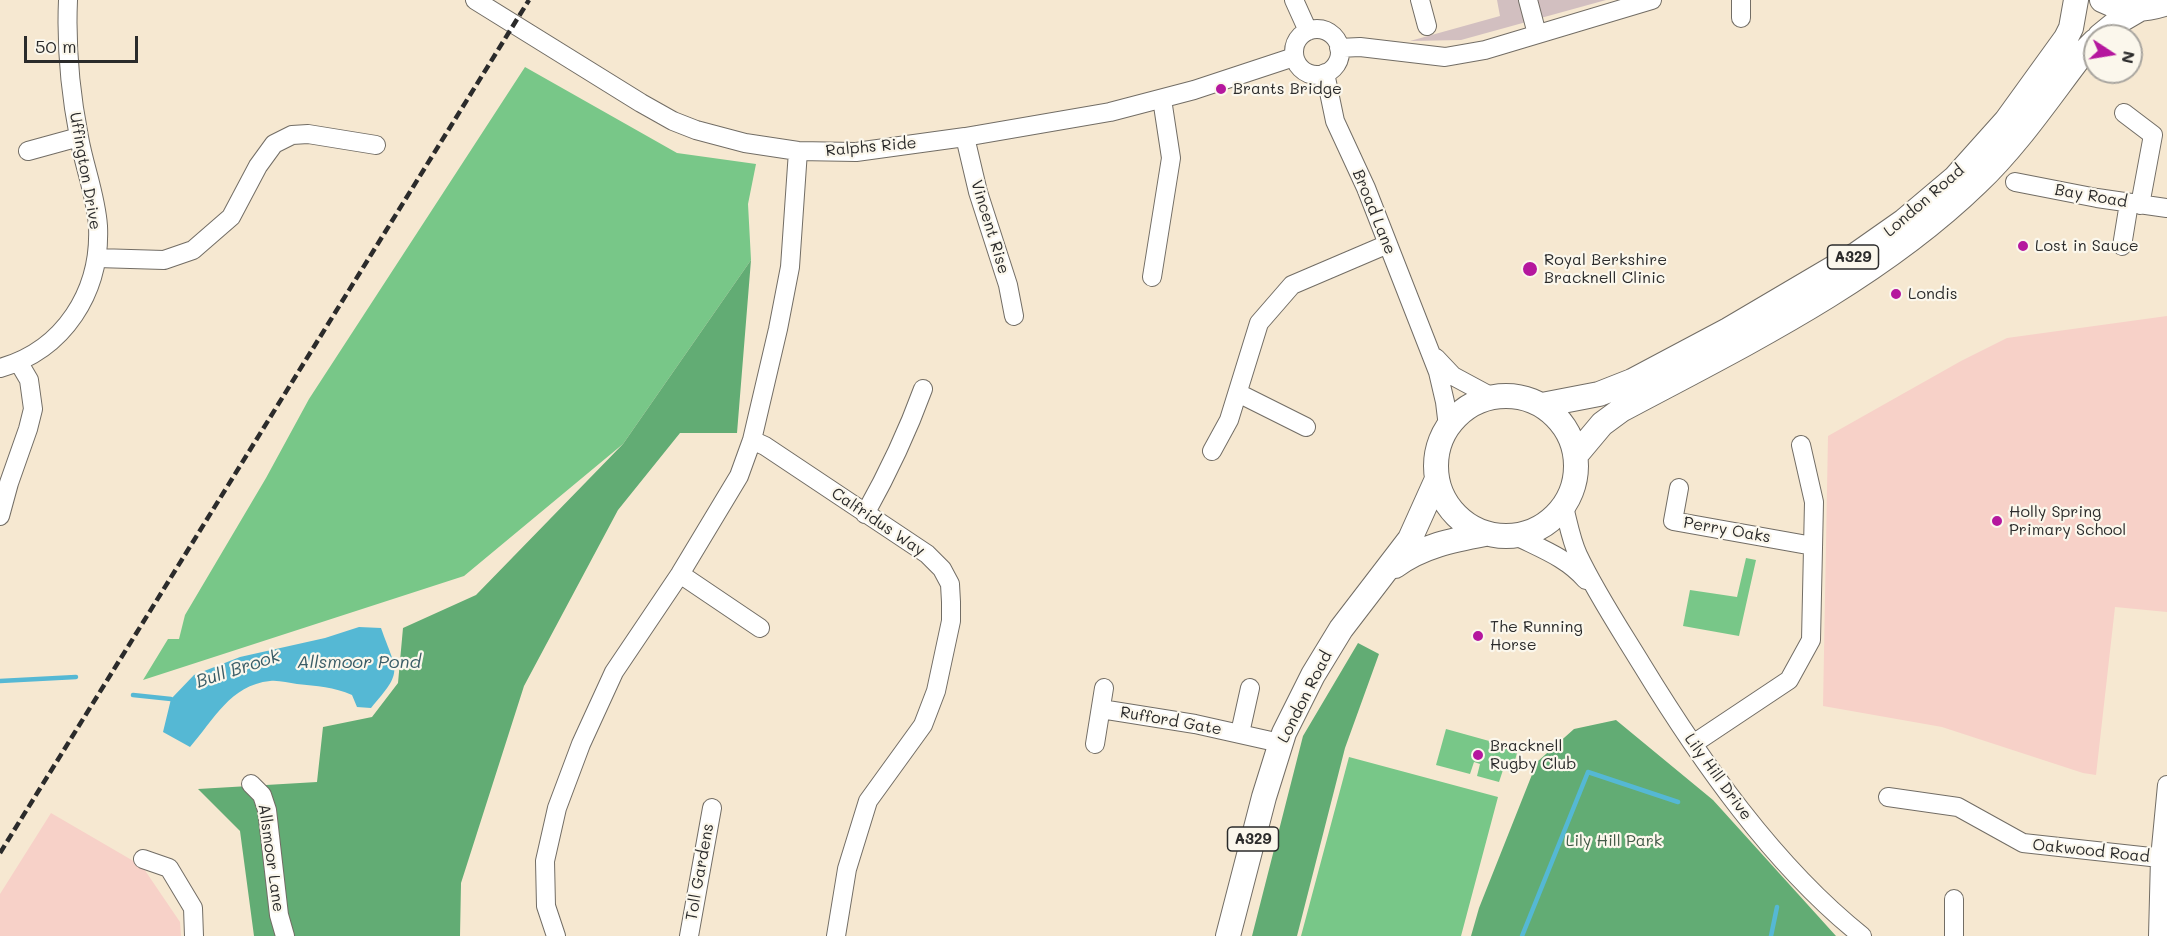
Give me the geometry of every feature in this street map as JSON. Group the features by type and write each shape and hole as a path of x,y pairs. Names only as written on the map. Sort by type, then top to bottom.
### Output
{"main road":[{"name":"London Road","path":"1542,405 1599,394 1632,381 1803,287 1857,255 1904,222 1954,178 2006,121 2066,38 2071,28 2076,0"},
{"path":"2102,0 2124,8 2140,9 2167,3"},
{"path":"2115,24 2140,9"},
{"name":"London Road","path":"1576,455 1602,424 1622,410 1813,304 1873,266 1933,223 1978,183 2010,149 2083,53"},
{"name":"A329","path":"1515,396 1542,405 1563,424 1574,444 1576,455 1572,491 1564,507 1540,528 1516,536 1502,537 1485,534 1465,525 1452,513 1437,478 1442,443 1448,427 1459,413 1472,404 1492,397 1515,396"},
{"name":"London Road","path":"1228,936 1280,743 1296,708 1332,643 1353,612 1410,539 1437,478"},
{"name":"London Road","path":"1382,576 1427,548 1451,540 1485,534"}],"street":[{"name":"Uffington Drive","path":"0,368 19,363 45,348 71,321 88,289 97,258 96,211 79,137 69,75 66,37 68,0"},
{"name":"Ralphs Ride","path":"475,0 641,104 674,121 745,143 798,151 856,152 965,137 1110,112 1194,90 1294,57"},
{"path":"1294,0 1308,31"},
{"path":"1420,0 1427,26"},
{"path":"1528,0 1537,34"},
{"path":"1339,48 1360,47 1445,57 1485,50 1652,0"},
{"path":"1321,29 1337,41 1339,48 1337,63 1325,73 1309,74 1297,64 1294,57 1295,44 1308,31 1321,29"},
{"name":"Broad Lane","path":"1325,73 1335,121 1366,188 1442,386 1448,427"},
{"path":"1152,277 1171,158 1162,99"},
{"path":"2122,246 2153,135 2124,113"},
{"path":"97,258 164,260 193,250 231,217 258,166 274,144 292,135 308,134 376,145"},
{"path":"28,151 79,137"},
{"name":"Vincent Rise","path":"965,137 978,192 1008,285 1014,316"},
{"path":"556,936 546,906 545,861 557,808 581,744 614,672 680,573 739,476 752,440 790,267 798,151"},
{"name":"Bay Road","path":"2015,182 2167,208"},
{"path":"1212,451 1229,420 1258,323 1292,285 1388,244"},
{"name":"Broad Lane","path":"1429,350 1453,376 1492,397"},
{"path":"0,516 33,409 29,380 19,363"},
{"path":"864,514 886,477 907,434 923,389"},
{"path":"1238,393 1306,427"},
{"name":"Calfridus Way","path":"752,440 765,446 927,554 942,569 950,584 951,621 936,691 923,725 868,801 847,868 836,936"},
{"path":"1693,744 1789,680 1811,640 1814,502 1800,445"},
{"name":"Perry Oaks","path":"1679,488 1673,521 1813,546"},
{"name":"Lily Hill Drive","path":"1564,507 1577,553 1658,692 1693,744 1793,872 1862,936"},
{"name":"Lily Hill Drive","path":"1516,536 1570,564 1601,597"},
{"path":"680,573 760,628"},
{"name":"Rufford Gate","path":"1095,744 1104,688"},
{"name":"Rufford Gate","path":"1240,733 1250,688"},
{"name":"Rufford Gate","path":"1101,709 1240,733 1280,743"},
{"name":"Allsmoor Lane","path":"250,784 262,795 267,810 279,915 285,936"},
{"path":"2158,936 2160,858 2167,785"},
{"name":"Oakwood Road","path":"1888,797 1958,807 2023,843 2160,858"},
{"name":"Toll Gardens","path":"689,936 712,808"},
{"path":"143,859 169,868 193,908 194,936"},
{"path":"1953,900 1954,936"}],"shaded area":[{"path":"1497,0 1606,0 1461,40 1410,41 1500,16"},
{"name":"Holly Spring Primary School","path":"2167,316 2167,612 2115,607 2096,775 2083,773 1942,727 1823,706 1828,436 1961,361 2007,338"},
{"path":"51,813 142,866 180,922 181,936 0,936 0,894"}],"green space":[{"path":"525,67 677,153 756,164 748,204 751,260 623,444 464,576 143,680 168,639 179,639 185,615 266,478 309,399"},
{"path":"751,260 737,433 680,433 618,510 524,686 461,883 460,936 254,936 240,831 198,789 317,782 323,727 372,717 398,683 403,628 476,595 623,444"},
{"path":"1746,558 1756,560 1739,636 1683,626 1690,590 1737,597"},
{"path":"1358,643 1379,654 1345,748 1297,936 1252,936 1303,736"},
{"name":"Lily Hill Park","path":"1616,720 1713,800 1836,936 1471,936 1479,908 1537,762 1574,729"},
{"name":"Bracknell Rugby Club","path":"1446,729 1518,749 1512,772 1503,770 1499,782 1477,776 1480,764 1474,762 1470,774 1436,765"},
{"path":"1349,757 1498,797 1461,936 1301,936"}],"water":[{"name":"Allsmoor Pond","path":"359,627 381,628 394,663 393,678 389,686 371,708 357,707 352,695 339,690 270,681 244,689 233,697 215,715 190,747 163,732 171,699 194,675 240,657 325,638"}],"waterway":[{"name":"Bull Brook","path":"0,681 76,677"},
{"name":"Bull Brook","path":"133,695 174,701"},
{"path":"1522,936 1588,772 1678,802"},
{"path":"1771,936 1777,907"}],"railway":[{"path":"0,853 529,0"}],"place":[{"name":"Brants Bridge","path":"1221,89"},
{"name":"Lost in Sauce","path":"2023,246"},
{"name":"Royal Berkshire Bracknell Clinic","path":"1530,269"},
{"name":"Londis","path":"1896,294"},
{"name":"Holly Spring Primary School","path":"1997,521"},
{"name":"The Running Horse","path":"1478,636"},
{"name":"Bracknell Rugby Club","path":"1478,755"}]}
